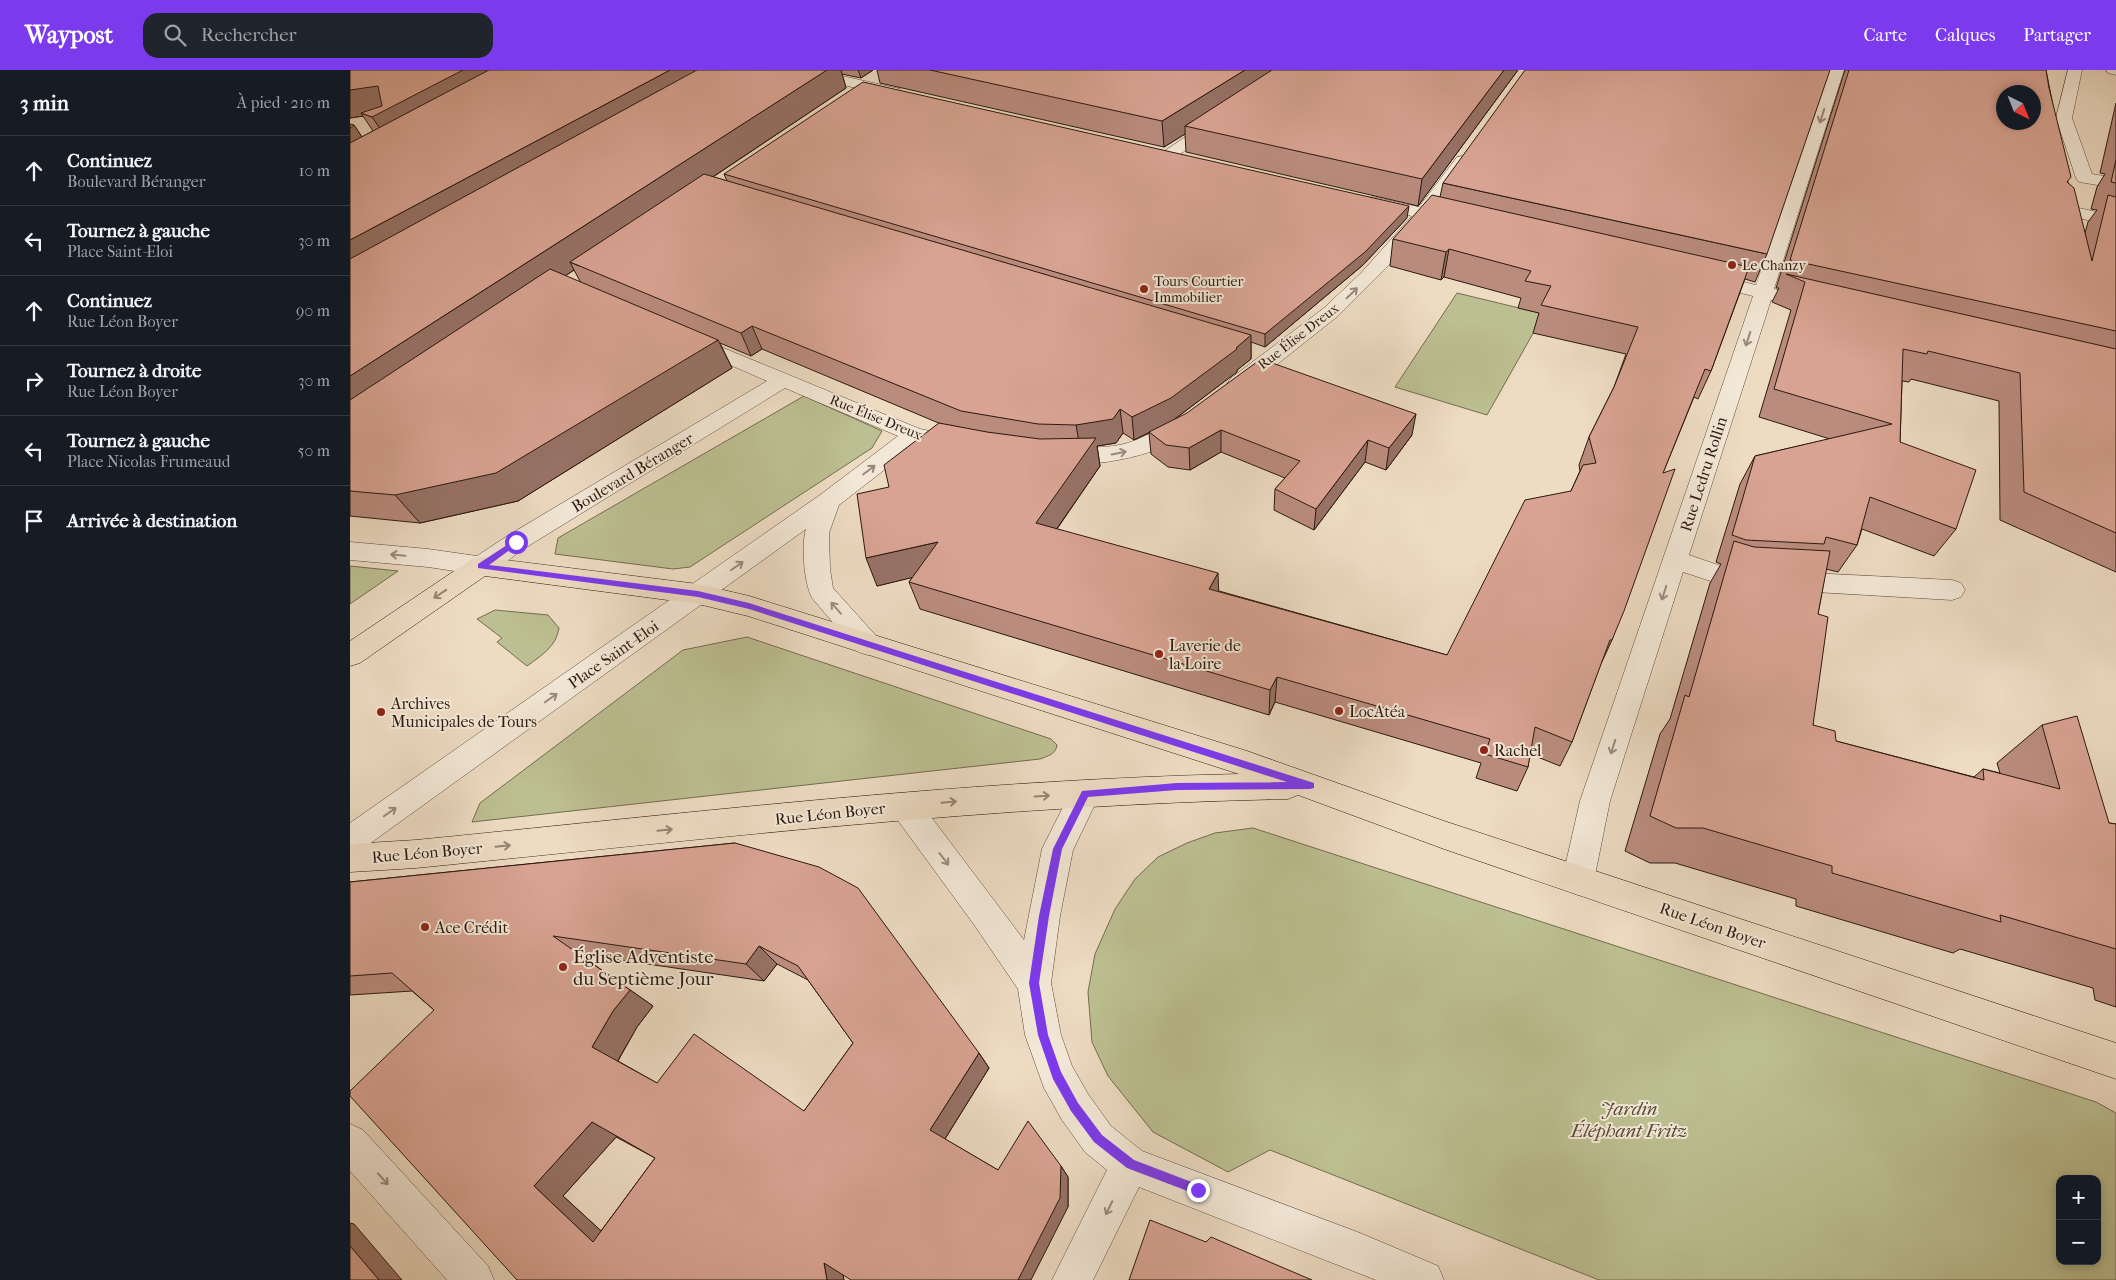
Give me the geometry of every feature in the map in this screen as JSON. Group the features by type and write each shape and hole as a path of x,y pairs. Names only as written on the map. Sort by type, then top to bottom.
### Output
{"main road":[{"path":"350,655 481,566 698,594"},
{"name":"Rue Léon Boyer","path":"698,594 749,606 1310,786 1444,835 2116,1061"},
{"name":"Rue Léon Boyer","path":"350,858 426,854 905,806 1177,787 1310,786"}],"street":[{"path":"796,70 913,96"},
{"path":"842,99 886,70"},
{"name":"Rue Ledru Rollin","path":"1578,880 1592,809 1837,70"},
{"path":"2075,70 2064,118 2085,178 2116,184"},
{"path":"1168,154 1232,113"},
{"name":"Rue Élise Dreux","path":"1226,394 1265,354 1330,314 1425,214 1476,143"},
{"path":"1149,150 1187,158"},
{"path":"1356,198 1468,224"},
{"path":"2060,209 2116,221"},
{"path":"1686,275 1828,307"},
{"name":"Rue Élise Dreux","path":"677,334 916,435 976,447"},
{"name":"Boulevard Béranger","path":"481,566 516,542 785,379"},
{"path":"1042,457 1080,458 1122,453 1162,438 1197,416"},
{"path":"698,594 916,435"},
{"path":"828,501 817,533 817,569 821,591 868,644"},
{"path":"350,551 481,566"},
{"path":"1675,560 1729,578 1952,590"},
{"name":"Place Saint-Eloi","path":"350,840 698,594"},
{"path":"1085,794 1058,849 1044,916 1034,983 1043,1035 1056,1075 1075,1107 1098,1138 1130,1164 1360,1253 1424,1280"},
{"path":"905,806 1034,983"},
{"path":"350,1143 474,1280"},
{"path":"1072,1280 1130,1164"}],"green space":[{"path":"1457,293 1544,314 1487,415 1395,387"},
{"path":"804,396 882,431 872,448 690,567 673,569 555,554 558,538"},
{"path":"350,566 398,571 350,604"},
{"path":"495,610 548,615 559,628 555,640 548,650 527,666 497,642 502,638 477,619"},
{"path":"747,637 1051,739 1057,745 1055,751 1040,759 472,822 480,803 683,650"},
{"name":"Jardin Éléphant Fritz","path":"1253,828 2096,1102 2116,1113 2116,1280 1599,1280 1270,1150 1228,1172 1153,1132 1108,1076 1092,1042 1088,992 1095,954 1115,909 1135,879 1158,857 1187,843 1215,833"}],"building":[{"path":"350,70 463,70 372,117 361,113 382,106 378,86 350,90"},
{"path":"489,70 670,70 350,240 350,143"},
{"path":"697,70 827,70 350,376 350,259"},
{"path":"930,70 1245,70 1162,121"},
{"path":"1272,70 1504,70 1422,179 1185,126"},
{"path":"1525,70 1830,70 1767,254 1443,183"},
{"path":"1849,70 2046,70 2071,177 2067,182 2074,188 2092,261 2108,195 2116,197 2116,331 1790,260"},
{"path":"863,82 1409,206 1365,252 1265,334 724,174"},
{"path":"2116,160 2116,183 2111,182"},
{"path":"704,174 1251,335 1237,349 1171,398 1132,417 1120,409 1113,419 1076,425 1038,424 961,411 752,326 741,333 570,262"},
{"path":"1432,195 1749,267 1711,371 1705,369 1663,473 1675,469 1624,611 1612,640 1610,640 1572,742 1535,727 1528,767 1485,754 1490,739 1277,677 1270,690 909,582 938,542 866,558 857,494 889,487 884,465 939,423 1040,439 1096,438 1036,523 1218,573 1209,589 1447,655 1525,500 1571,491 1583,465 1596,463 1589,437 1614,387 1638,327 1541,305 1551,286 1525,281 1531,271 1449,249 1446,252 1393,239"},
{"path":"550,269 718,340 496,473 395,495 350,491 350,400"},
{"path":"1786,274 2116,349 2116,533 2024,492 2020,373 1928,351 1927,354 1903,349 1900,442 1976,470 1956,529 1870,497 1857,545 1826,537 1824,544 1746,540 1732,535 1755,456 1892,424 1774,389 1805,282"},
{"path":"1261,359 1416,414 1389,448 1368,440 1316,509 1275,489 1300,461 1221,430 1189,448 1166,445 1149,432 1187,413"},
{"path":"1734,541 1754,547 1830,551 1818,614 1828,617 1813,725 1835,731 1836,741 1984,780 1983,769 2060,789 2042,725 2077,716 2109,823 2116,824 2116,949 2000,915 2001,922 1832,873 1832,866 1703,828 1676,828 1650,816 1685,695 1689,697"},
{"path":"735,843 819,867 858,888 979,1053 930,1130 998,1170 1028,1121 1061,1166 1060,1198 1018,1280 851,1280 824,1263 827,1280 517,1280 350,1096 350,1091 434,1010 392,973 350,976 350,882","holes":["553,936 746,964 759,946 798,966 853,1043 804,1111 694,1034 657,1083 592,1047 613,1011 630,990","592,1122 655,1158 593,1242 534,1186"]},
{"path":"1150,1220 1206,1242 1211,1237 1312,1280 1129,1280"},
{"path":"350,1246 379,1280 350,1280"}],"place":[{"name":"Le Chanzy","path":"1732,265"},
{"name":"Tours Courtier Immobilier","path":"1144,289"},
{"name":"Laverie de la Loire","path":"1159,654"},
{"name":"LocAtéa","path":"1339,711"},
{"name":"Archives Municipales de Tours","path":"381,712"},
{"name":"Rachel","path":"1484,750"},
{"name":"Ace Crédit","path":"425,927"},
{"name":"Église Adventiste du Septième Jour","path":"563,967"}],"route":[{"path":"516,542 481,566 607,584 698,594 749,606 778,617 1247,764 1310,786 1177,787 1085,794 1058,849 1044,916 1034,983 1043,1035 1056,1075 1075,1107 1098,1138 1130,1164 1198,1190"}]}
